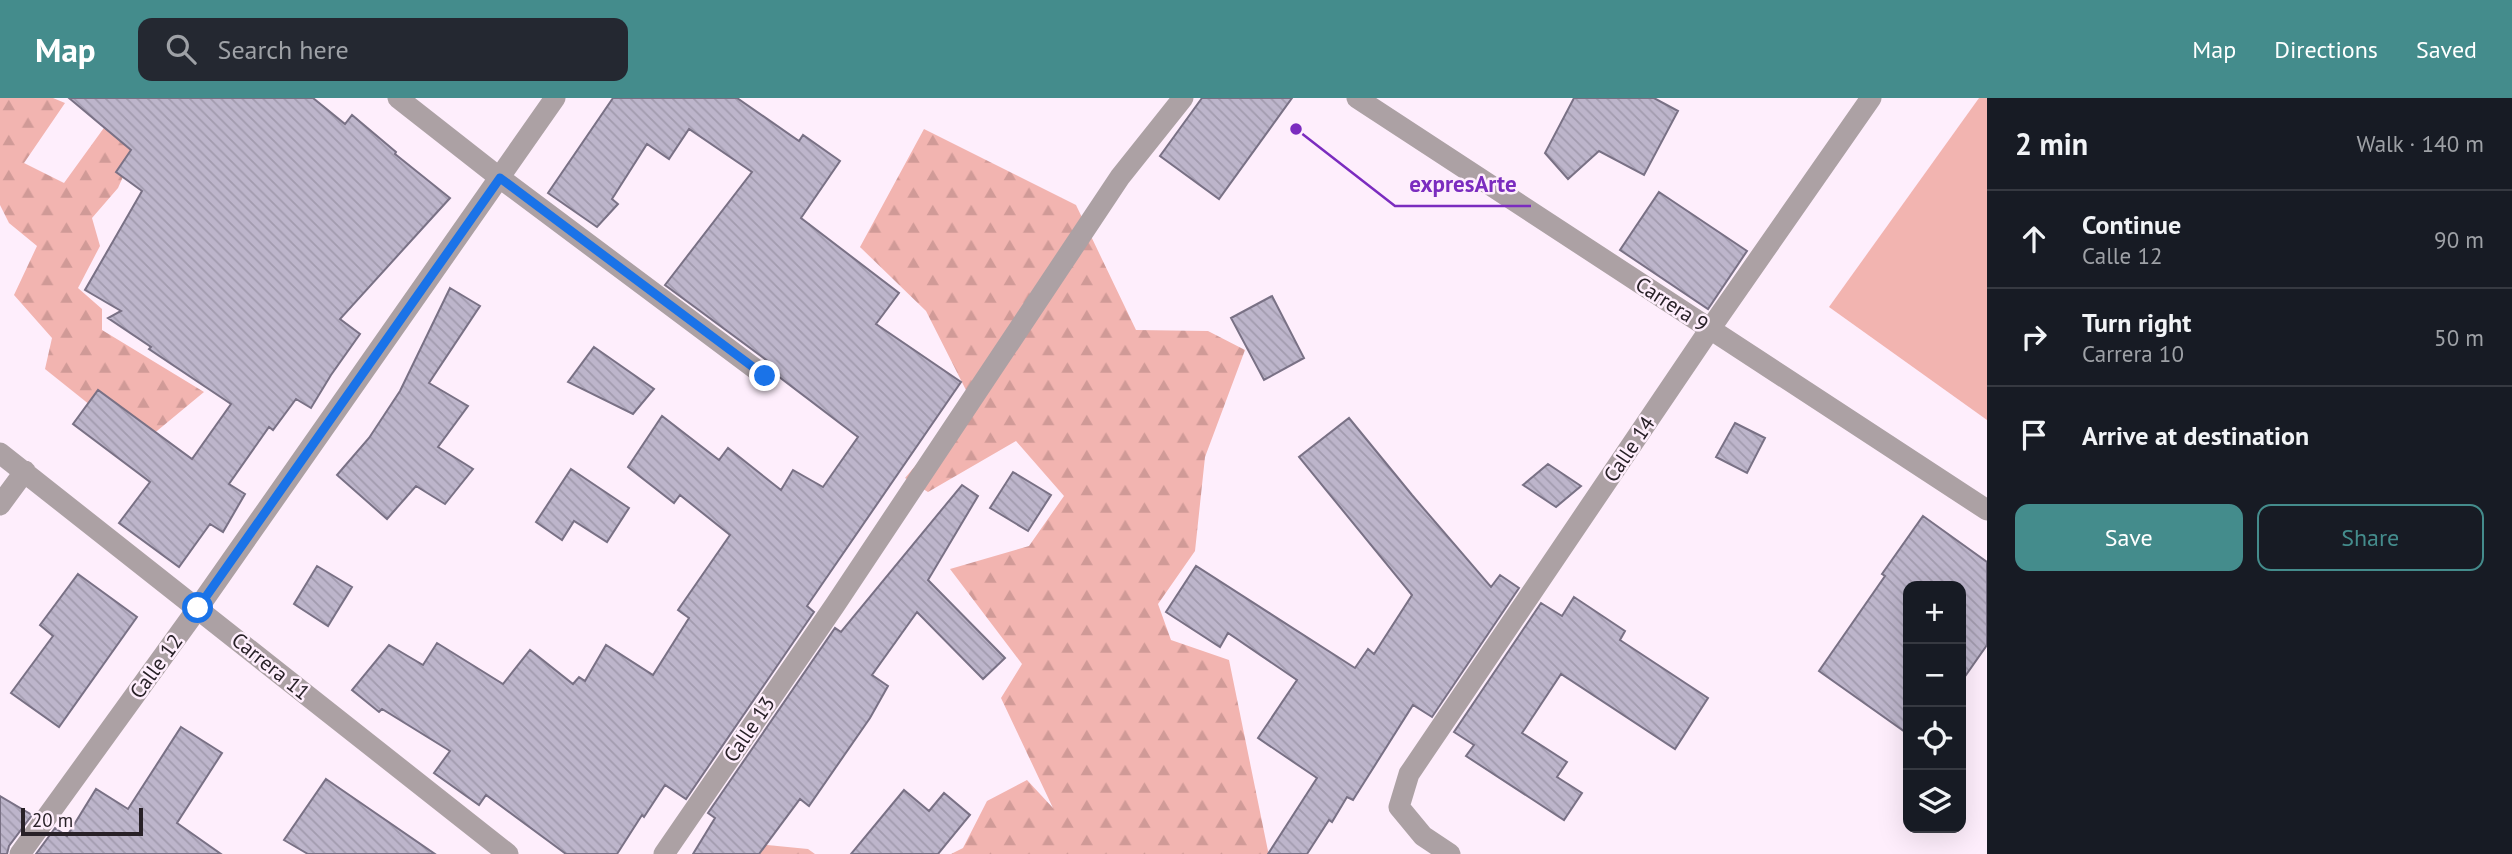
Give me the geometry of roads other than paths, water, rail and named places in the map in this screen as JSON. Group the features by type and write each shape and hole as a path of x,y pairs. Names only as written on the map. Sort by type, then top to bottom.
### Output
{"street":[{"path":"398,98 500,178 765,376"},
{"name":"Calle 12","path":"20,854 198,608 555,98"},
{"name":"Calle 13","path":"664,854 835,605 1120,177 1183,98"},
{"name":"Carrera 9","path":"1357,98 1987,510"},
{"name":"Calle 14","path":"1450,854 1423,836 1399,807 1409,774 1710,329 1871,98"},
{"name":"Carrera 11","path":"0,453 508,854"},
{"path":"0,505 25,471"}],"place":[{"name":"expresArte","path":"1296,129"}]}
